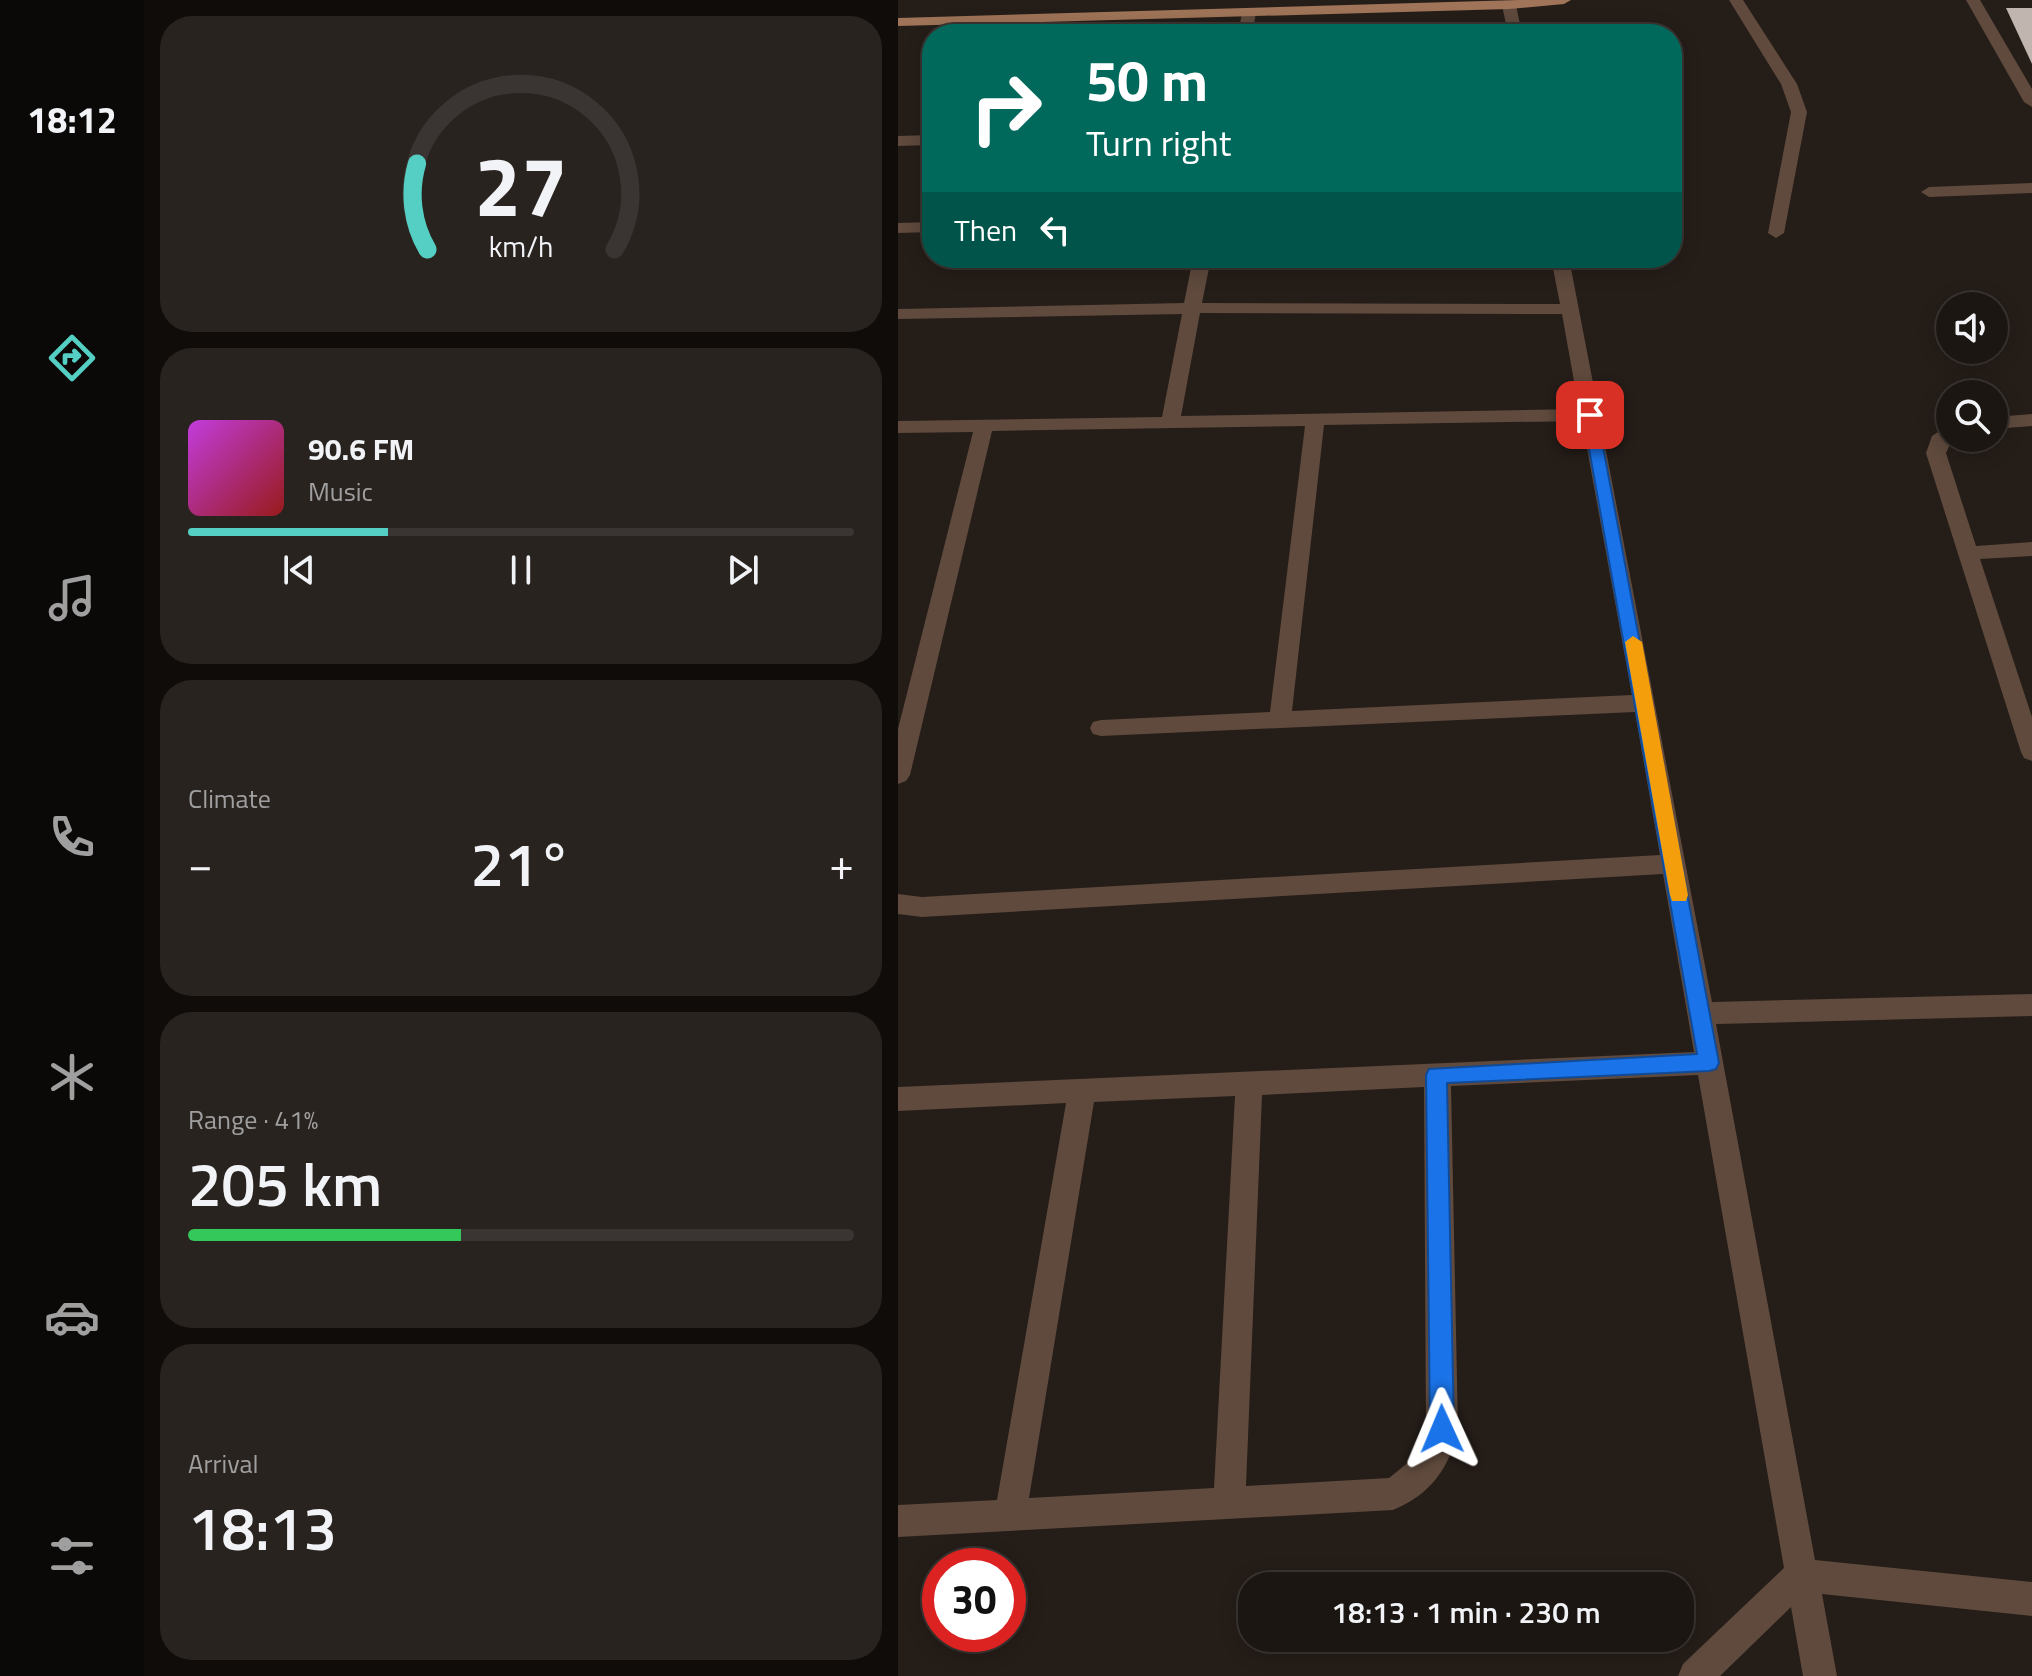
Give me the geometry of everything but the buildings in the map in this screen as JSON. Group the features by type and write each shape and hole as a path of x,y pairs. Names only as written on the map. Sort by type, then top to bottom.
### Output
{"main road":[{"path":"898,22 1509,5 1564,0"}],"street":[{"path":"1736,0 1789,84 1799,112 1776,233"},
{"path":"1973,0 2032,102"},
{"path":"1509,5 1513,24"},
{"path":"1247,24 1249,13"},
{"path":"898,141 922,140"},
{"path":"1929,192 2032,188"},
{"path":"898,228 922,227"},
{"path":"1170,422 1200,268"},
{"path":"1562,268 1645,703 1820,1676"},
{"path":"898,314 1192,308 1570,309"},
{"path":"898,427 1590,415"},
{"path":"1280,720 1315,420"},
{"path":"2008,422 2032,420"},
{"path":"898,775 984,426"},
{"path":"1936,452 2032,752"},
{"path":"1968,553 2032,549"},
{"path":"1101,728 1645,703"},
{"path":"898,904 938,906 1673,864"},
{"path":"1700,1013 2032,1005"},
{"path":"898,1099 1709,1063"},
{"path":"898,1521 1393,1494 1420,1477 1439,1451 1442,1429 1437,1075"},
{"path":"1229,1502 1249,1083"},
{"path":"1010,1515 1082,1091"},
{"path":"1695,1676 1801,1575 2032,1599"}],"slow traffic":[{"path":"1633,642 1679,895"}],"route":[{"path":"1442,1429 1437,1075 1709,1063 1590,415"}]}
